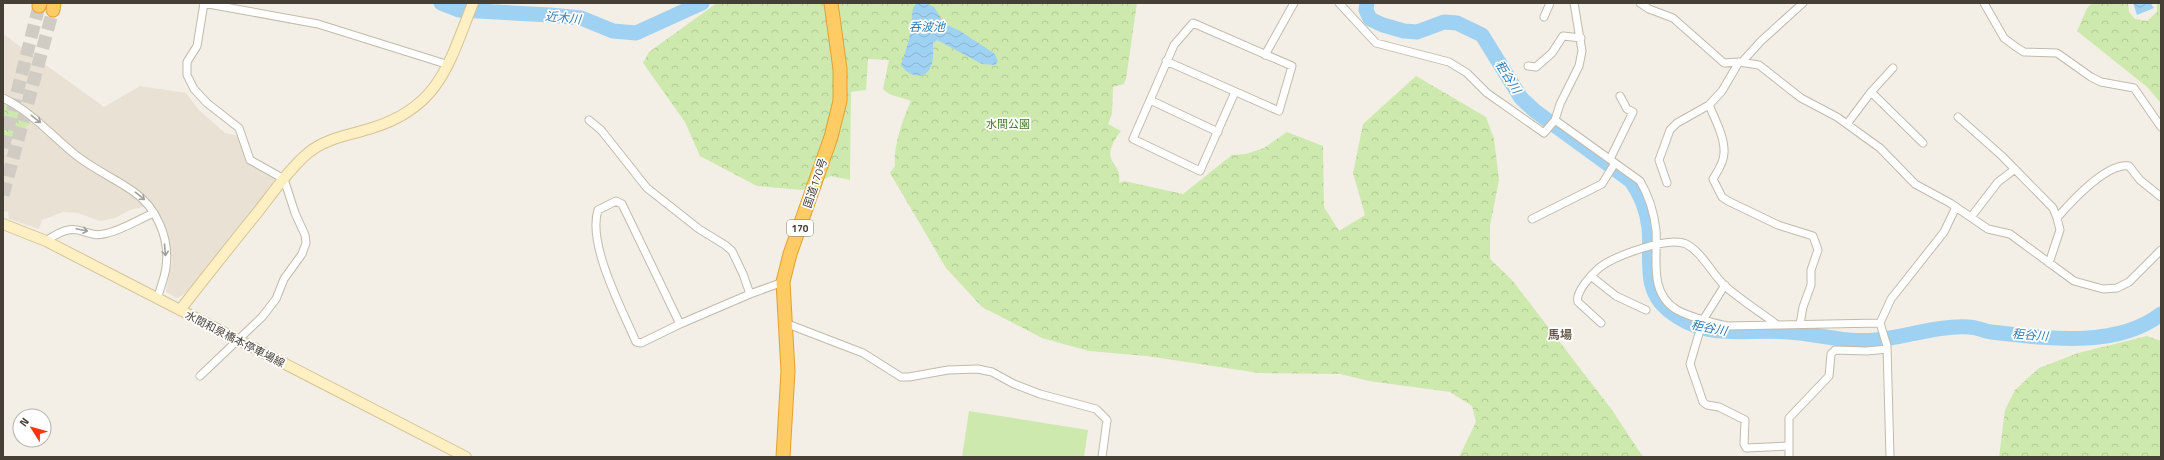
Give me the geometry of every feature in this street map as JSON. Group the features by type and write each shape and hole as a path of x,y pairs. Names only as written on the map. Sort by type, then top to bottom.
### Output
{"highway":[{"name":"国道170号","path":"783,457 788,383 783,282 790,254 831,137 840,100 840,69 831,3"}],"main road":[{"path":"180,310 284,178 298,163 318,146 334,139 396,120 410,111 432,92 449,65 473,3"},
{"name":"水間和泉橋本停車場線","path":"3,224 46,241 466,457"}],"street":[{"path":"200,376 239,341 276,299 284,279 302,254 306,244 305,234 295,213 284,178 250,160 239,128 207,103 194,89 187,75 187,62 197,46 204,3 318,24 449,65"},
{"path":"1265,55 1294,3"},
{"path":"1340,3 1376,43 1449,62 1467,73 1487,93 1544,133 1556,120 1560,104 1579,66 1582,51 1581,38 1574,3"},
{"path":"1544,17 1550,3"},
{"path":"1640,3 1650,10 1673,18 1724,63 1740,62 1759,65 1801,98 1847,124 1880,148 1915,184 1956,207 1988,229 2010,234 2074,281 2086,286 2102,289 2117,288 2129,282 2161,250"},
{"path":"1667,183 1659,160 1670,130 1677,123 1709,105 1722,91 1740,62 1803,3"},
{"path":"1984,3 2004,38 2016,48 2024,52 2057,53 2091,77 2101,82 2134,88 2161,127"},
{"path":"1166,61 1279,111 1292,66 1193,23 1174,45 1166,61 1133,139 1200,171 1235,92"},
{"path":"1528,66 1536,67 1552,53 1563,36 1581,38"},
{"path":"1847,124 1871,92 1893,68"},
{"path":"1871,92 1923,143"},
{"path":"1532,219 1602,184 1633,112 1627,109 1620,96"},
{"path":"3,98 24,110 79,158 135,193 148,203 160,223 166,246 166,267 157,299"},
{"path":"1150,100 1218,132"},
{"path":"1709,105 1722,140 1724,153 1722,162 1713,179 1722,197 1778,225 1813,236 1818,250 1811,270 1811,284 1803,307 1800,324"},
{"path":"1958,117 2015,169 2052,208 2057,218 2060,230 2050,263"},
{"path":"589,120 601,130 647,188 684,217 725,244 732,251 743,274 750,294"},
{"path":"1556,120 1640,181 1648,194 1654,214 1656,274 1662,295 1676,309 1703,320 1727,326 1880,323"},
{"path":"2057,218 2086,187 2124,165 2129,166 2140,180 2161,197"},
{"path":"1971,217 1998,182 2015,169"},
{"path":"680,324 622,204 616,201 598,210 595,220 596,233 607,272 636,342 641,343 680,324 750,294 783,282"},
{"path":"1890,457 1888,347 1880,323 1891,299 1944,232 1956,207"},
{"path":"46,241 58,233 70,228 96,234 107,234 154,213"},
{"path":"1601,323 1578,302 1577,299 1578,294 1598,269 1616,257 1641,248 1655,245 1685,244 1706,263 1725,285 1776,324"},
{"path":"1592,277 1616,296 1646,310"},
{"path":"1725,285 1703,320 1690,364 1703,402 1707,405 1719,407 1745,420 1744,444 1746,448 1789,446"},
{"path":"785,323 863,353 901,377 909,378 948,370 978,369 992,372 1014,384 1040,394 1096,409 1107,420 1102,457"},
{"path":"1789,457 1789,418 1829,376 1832,354 1835,350 1867,351 1888,347"}],"shaded area":[{"path":"3,34 104,107 140,86 186,93 199,110 225,133 238,136 255,167 278,180 190,290 177,298 166,292 172,261 169,243 161,219 151,205 130,210 115,218 100,221 78,213 63,212 42,220 39,229 9,219 8,212 3,211"}],"green space":[{"name":"水間公園","path":"717,3 1137,3 1126,79 1124,84 1113,87 1112,114 1108,124 1121,131 1114,142 1110,156 1119,176 1119,183 1124,181 1183,194 1232,155 1246,154 1264,148 1287,132 1323,146 1324,207 1339,231 1365,215 1353,173 1363,124 1416,76 1486,117 1494,139 1499,180 1490,226 1490,259 1512,280 1612,410 1643,457 1459,457 1476,422 1472,406 1450,392 1369,381 1340,374 1259,373 1147,356 1089,351 1042,338 982,307 946,268 890,173 895,166 897,142 911,101 886,92 883,89 889,60 868,59 866,90 851,92 850,180 831,176 802,190 757,186 700,156 685,122 643,63 649,52"},
{"path":"2093,3 2128,3 2129,12 2135,19 2147,21 2157,12 2157,3 2161,3 2161,103 2147,87 2077,31 2087,8"},
{"path":"4,105 16,111 31,123 24,129 19,140 3,135"},
{"path":"2147,336 2161,341 2161,457 1999,457 2005,410 2015,390 2039,368 2078,353"},
{"path":"969,411 1088,430 1084,457 962,457"}],"water":[{"name":"呑波池","path":"917,3 926,3 934,7 945,24 960,31 995,54 998,61 995,65 982,64 937,40 933,43 933,61 925,74 916,76 904,69 901,65 909,40 913,8"},
{"path":"2133,3 2150,3 2154,8 2137,15"}],"waterway":[{"name":"近木川","path":"441,3 459,10 581,18 613,31 636,33 702,3"},
{"name":"秬谷川","path":"1367,3 1366,10 1370,19 1383,25 1404,31 1417,32 1444,22 1457,23 1482,35 1521,98 1535,111 1631,181 1635,186 1645,209 1648,222 1650,239 1649,262 1651,283 1654,293 1668,310 1683,320 1697,326 1726,332 1789,332 1865,341 1934,329 1958,327 1972,327 1991,332 2034,337 2079,338 2102,337 2123,332 2143,325 2161,314"}],"tunnel":[{"path":"3,148 39,6"},
{"path":"3,195 53,10"}],"district":[{"name":"馬場","path":"1560,335"}]}
